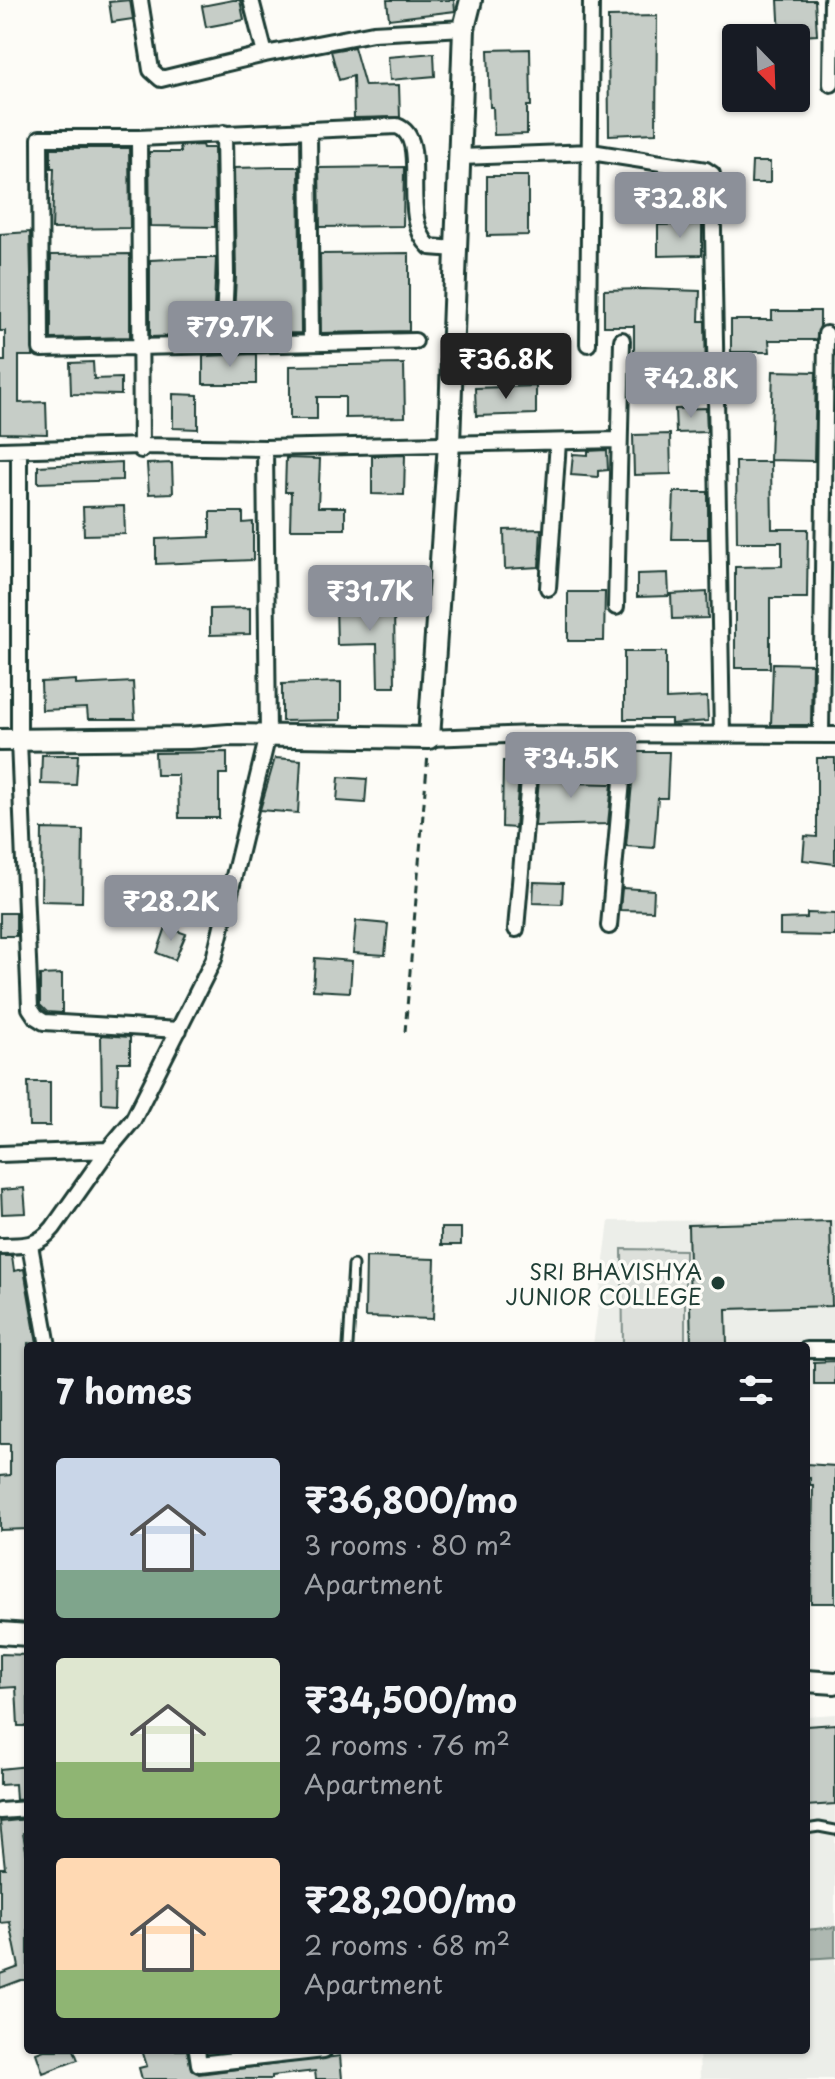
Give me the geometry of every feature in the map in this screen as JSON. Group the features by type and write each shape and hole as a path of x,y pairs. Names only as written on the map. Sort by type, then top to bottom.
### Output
{"street":[{"path":"140,0 151,70 157,77 166,79 265,54 373,33 464,28"},
{"path":"251,0 265,54"},
{"path":"429,738 449,443 464,28 471,0"},
{"path":"588,344 591,0"},
{"path":"831,84 832,0"},
{"path":"415,341 41,349 40,138 139,138 388,125 406,130 413,142 413,217 420,235 430,247 456,249"},
{"path":"309,130 311,343"},
{"path":"223,345 226,276 224,133"},
{"path":"139,138 141,448"},
{"path":"461,157 591,152 706,170 714,178 722,735"},
{"path":"10,741 268,735 429,738 533,734 828,735 826,334"},
{"path":"616,607 622,340"},
{"path":"0,450 619,440"},
{"path":"548,588 558,442"},
{"path":"0,1246 30,1245 43,1240 53,1228 133,1120 214,959 268,735 265,448"},
{"path":"19,450 10,741 30,1008 44,1022 179,1030"},
{"path":"516,929 533,734"},
{"path":"609,926 626,736"},
{"path":"0,1154 108,1150"},
{"path":"30,1245 47,1342"},
{"path":"810,1350 835,1350"},
{"path":"0,1633 24,1635"},
{"path":"810,1681 835,1683"},
{"path":"0,1811 24,1809"},
{"path":"199,2064 288,2054"}],"lane":[{"path":"348,1342 353,1265"},
{"path":"810,1828 835,1830"}],"path":[{"path":"405,1032 429,738"}],"shaded area":[{"name":"SRI BHAVISHYA JUNIOR COLLEGE","path":"835,1220 835,1345 810,1345 810,1342 594,1342 609,1221"},
{"path":"622,1249 685,1250 685,1342 623,1342"},
{"path":"835,1714 835,2079 700,2079 699,2054 810,2054 810,1716"},
{"path":"835,1927 835,1957 810,1959 810,1930"}],"building":[{"path":"130,0 133,19 112,22 109,2"},
{"path":"240,0 244,20 206,27 202,6"},
{"path":"387,0 454,0 455,11 389,19"},
{"path":"778,0 815,0 817,35 810,35 810,24 779,24"},
{"path":"657,16 656,133 609,135 608,17"},
{"path":"354,47 365,86 399,85 400,117 354,118 353,76 339,80 331,51"},
{"path":"530,49 531,106 527,106 527,134 494,135 488,50"},
{"path":"434,53 435,76 390,80 388,57"},
{"path":"202,145 203,148 214,148 215,227 150,226 149,152 181,152 180,146"},
{"path":"51,148 129,148 130,228 52,229 54,168 51,168"},
{"path":"752,162 770,162 770,183 751,183"},
{"path":"299,167 301,333 233,335 236,276 234,168"},
{"path":"404,167 403,226 320,227 319,168"},
{"path":"661,173 702,180 701,192 660,192"},
{"path":"487,176 528,176 528,235 487,236"},
{"path":"702,224 702,255 658,256 658,225"},
{"path":"30,232 33,356 19,356 19,403 46,402 47,434 0,433 0,361 5,361 5,331 0,331 0,234"},
{"path":"409,253 409,331 321,333 320,254"},
{"path":"130,254 130,337 51,339 51,255"},
{"path":"216,258 213,335 150,337 150,260"},
{"path":"604,290 700,291 699,321 705,321 706,380 675,380 675,355 634,356 634,326 604,326"},
{"path":"772,311 820,311 816,340 769,340 770,352 731,352 731,320 772,320"},
{"path":"256,354 256,384 203,384 203,356"},
{"path":"93,362 94,379 121,378 121,395 71,394 70,363"},
{"path":"404,364 405,417 345,418 345,397 317,397 317,419 290,419 290,366"},
{"path":"773,371 816,372 814,461 770,460"},
{"path":"536,386 536,414 476,416 475,388"},
{"path":"173,394 198,395 198,429 173,428"},
{"path":"706,408 707,432 676,433 675,409"},
{"path":"670,434 671,474 634,475 633,435"},
{"path":"607,450 608,470 598,471 598,477 571,475 573,454 588,455 588,451"},
{"path":"405,455 404,495 372,494 372,456"},
{"path":"286,458 320,459 318,507 345,507 345,529 290,529 291,492 285,492"},
{"path":"122,462 122,480 38,483 38,466"},
{"path":"736,462 771,462 772,529 808,529 807,598 770,598 770,668 735,668 735,567 782,566 782,542 737,542"},
{"path":"172,463 173,493 149,494 147,464"},
{"path":"674,492 708,492 708,539 672,539"},
{"path":"124,506 125,534 84,535 83,507"},
{"path":"210,512 243,512 243,523 253,522 253,560 156,564 156,539 210,537"},
{"path":"541,529 539,567 505,569 504,530"},
{"path":"668,573 669,596 637,597 637,574"},
{"path":"568,592 605,592 604,641 568,641"},
{"path":"707,592 708,618 672,619 671,594"},
{"path":"394,602 395,687 378,687 377,644 337,645 336,603"},
{"path":"250,608 250,634 210,635 210,609"},
{"path":"624,652 666,652 666,699 707,697 708,721 671,724 671,719 624,719"},
{"path":"773,663 812,664 811,725 771,725"},
{"path":"76,680 76,685 133,682 135,719 88,719 87,708 42,710 41,682"},
{"path":"341,682 341,720 282,721 282,684"},
{"path":"227,752 227,774 219,774 219,818 179,818 178,775 156,775 155,753"},
{"path":"635,752 669,752 667,798 658,798 654,848 626,846"},
{"path":"42,755 78,755 76,785 41,784"},
{"path":"275,758 301,760 298,813 260,810"},
{"path":"817,758 835,758 835,864 803,860 805,836 817,837"},
{"path":"503,761 520,762 515,828 502,827"},
{"path":"540,768 572,769 572,783 612,784 608,824 535,826"},
{"path":"339,777 367,779 365,803 337,801"},
{"path":"42,829 83,830 82,902 41,901"},
{"path":"534,882 563,883 562,904 533,903"},
{"path":"622,888 654,890 653,911 620,910"},
{"path":"0,913 16,913 16,936 0,936"},
{"path":"807,913 835,914 835,936 780,935 780,919 807,918"},
{"path":"356,921 388,924 385,955 353,953"},
{"path":"166,927 186,934 175,960 157,953"},
{"path":"315,958 352,961 350,992 313,990"},
{"path":"62,974 62,1013 47,1012 40,1005 40,975"},
{"path":"101,1035 130,1037 130,1062 118,1062 117,1104 102,1103"},
{"path":"28,1082 50,1082 50,1126 29,1126"},
{"path":"24,1188 26,1213 2,1214 1,1190"},
{"path":"830,1221 832,1306 726,1309 727,1342 691,1342 688,1225"},
{"path":"441,1228 461,1228 461,1245 441,1245"},
{"path":"0,1256 12,1256 14,1271 24,1269 37,1342 24,1342 24,1529 0,1530 0,1476 10,1475 10,1444 0,1444"},
{"path":"366,1257 435,1259 433,1319 365,1317"},
{"path":"835,1361 835,1384 814,1384 814,1362"},
{"path":"810,1464 835,1466 835,1603 811,1603 813,1485 810,1485"},
{"path":"0,1654 24,1655 24,1726 18,1726 16,1687 0,1688"},
{"path":"835,1724 835,1804 810,1806 810,1726"},
{"path":"24,1766 24,1799 16,1800 15,1784 0,1785 0,1769"},
{"path":"24,1819 24,1980 0,1988 0,1974 19,1967 10,1922 0,1923 0,1868 5,1868 0,1822"},
{"path":"36,2054 76,2054 78,2060 43,2073"},
{"path":"143,2054 188,2054 191,2069 199,2074 340,2056 342,2079 316,2079 315,2071 272,2076 272,2079 142,2079 139,2068 147,2066"}],"place":[{"name":"SRI BHAVISHYA JUNIOR COLLEGE","path":"718,1283"}]}
